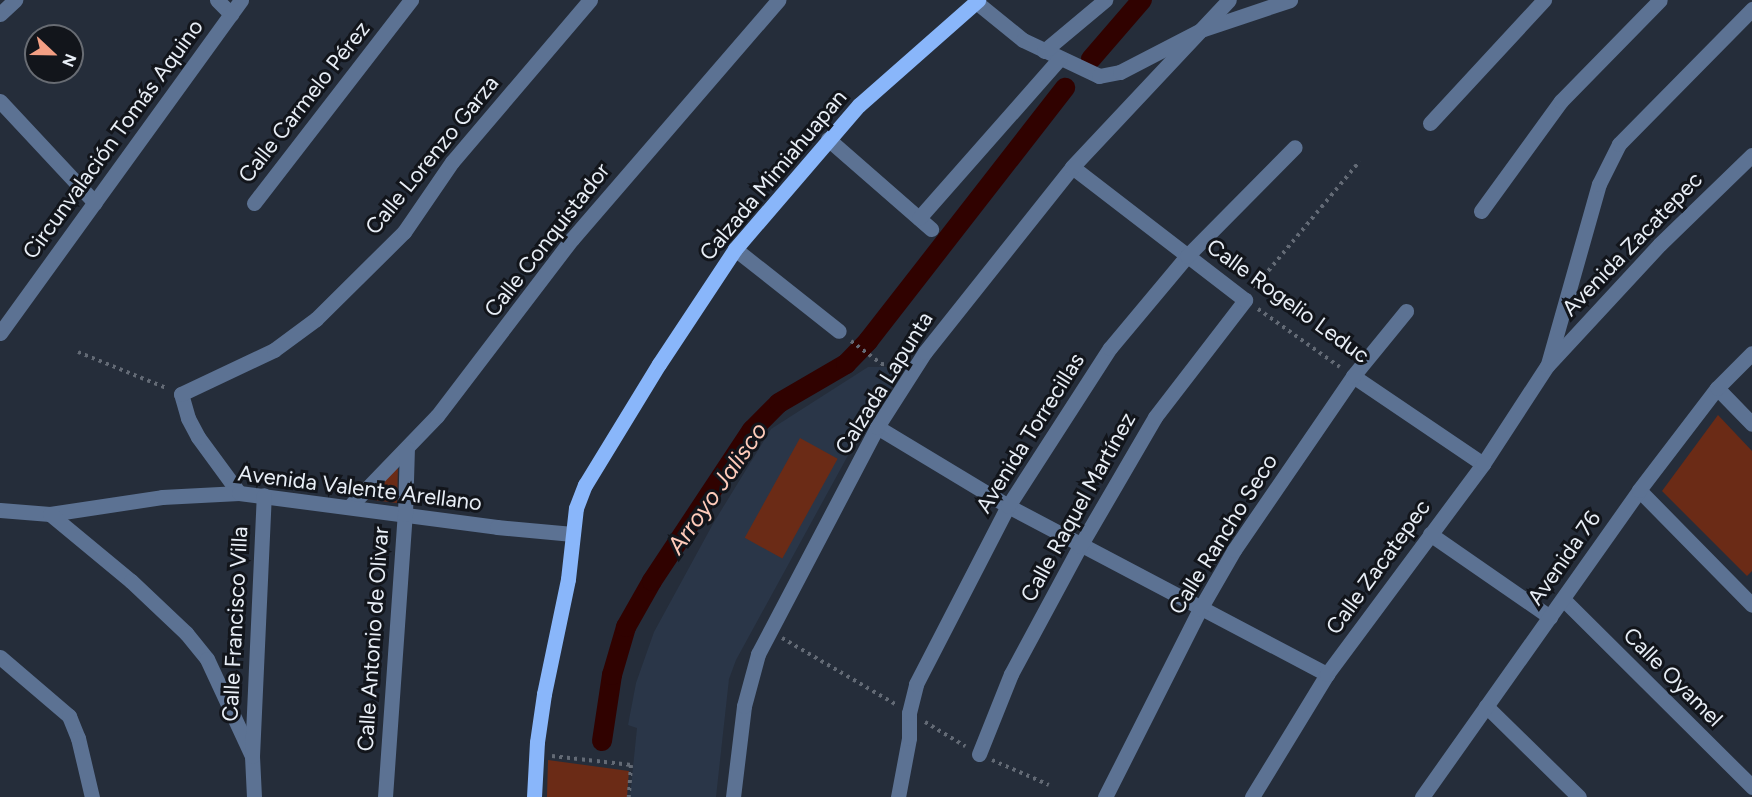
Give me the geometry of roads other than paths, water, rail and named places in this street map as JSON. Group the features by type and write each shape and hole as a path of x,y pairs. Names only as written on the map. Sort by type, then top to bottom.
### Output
{"main road":[{"name":"Calzada Mimiahuapan","path":"534,797 536,754 544,694 568,579 576,508 596,465 735,249 859,105 977,1"}],"street":[{"path":"0,14 15,0"},
{"path":"218,0 231,14"},
{"name":"Circunvalación Tomás Aquino","path":"0,333 241,0"},
{"name":"Calle Carmelo Pérez","path":"254,203 411,0"},
{"name":"Calle Lorenzo Garza","path":"238,493 198,437 188,418 181,394 274,350 316,319 404,232 452,162 590,0"},
{"name":"Calle Conquistador","path":"350,506 437,416 572,239 778,0"},
{"path":"1044,51 1105,0"},
{"name":"Calzada Lapunta","path":"733,797 744,706 758,654 877,427 925,352 1072,167 1229,0"},
{"path":"977,1 1023,40 1089,72 1108,76 1201,30 1290,0"},
{"path":"1430,123 1544,0"},
{"path":"1481,211 1561,101 1660,0"},
{"path":"1547,366 1599,184 1619,144 1752,9"},
{"path":"919,218 1060,58"},
{"path":"0,101 95,203"},
{"path":"828,139 931,229"},
{"name":"Avenida Torrecillas","path":"898,797 909,738 909,713 916,684 1008,506 1110,348 1187,256 1295,147"},
{"name":"Avenida Zacatepec","path":"1547,366 1660,244 1752,155"},
{"name":"Calle Rogelio Leduc","path":"1072,167 1245,300"},
{"path":"735,249 845,336"},
{"name":"Calle Raquel Martínez","path":"979,754 1011,674 1080,546 1155,417 1245,300"},
{"name":"Calle Rancho Seco","path":"1105,797 1200,609 1234,550 1353,376 1406,311"},
{"name":"Avenida 76","path":"1422,797 1639,490 1718,388 1752,353"},
{"name":"Calle Zacatepec","path":"1252,797 1327,674 1483,464 1547,366"},
{"name":"Calle Rogelio Leduc","path":"1353,376 1483,464"},
{"path":"1718,388 1752,424"},
{"path":"877,427 1008,506 1080,546 1327,674"},
{"name":"Calle Antonio de Olivar","path":"385,797 405,514 407,448"},
{"path":"1639,490 1752,605"},
{"name":"Avenida Valente Arellano","path":"0,510 50,514 162,497 238,493 350,506 497,528 573,534"},
{"name":"Calle Francisco Villa","path":"254,797 252,756 264,495"},
{"name":"Calle Francisco Villa","path":"50,514 131,581 186,633 207,659 252,756"},
{"path":"1430,534 1550,617"},
{"name":"Calle Oyamel","path":"1563,599 1752,787"},
{"path":"0,657 69,716 78,738 92,797"},
{"path":"1486,706 1579,797"}],"waterway":[{"name":"Arroyo Jalisco","path":"1091,59 1142,0"},
{"name":"Arroyo Jalisco","path":"602,741 612,675 626,627 652,581 752,430 779,403 846,364 868,341 1065,88"}]}
